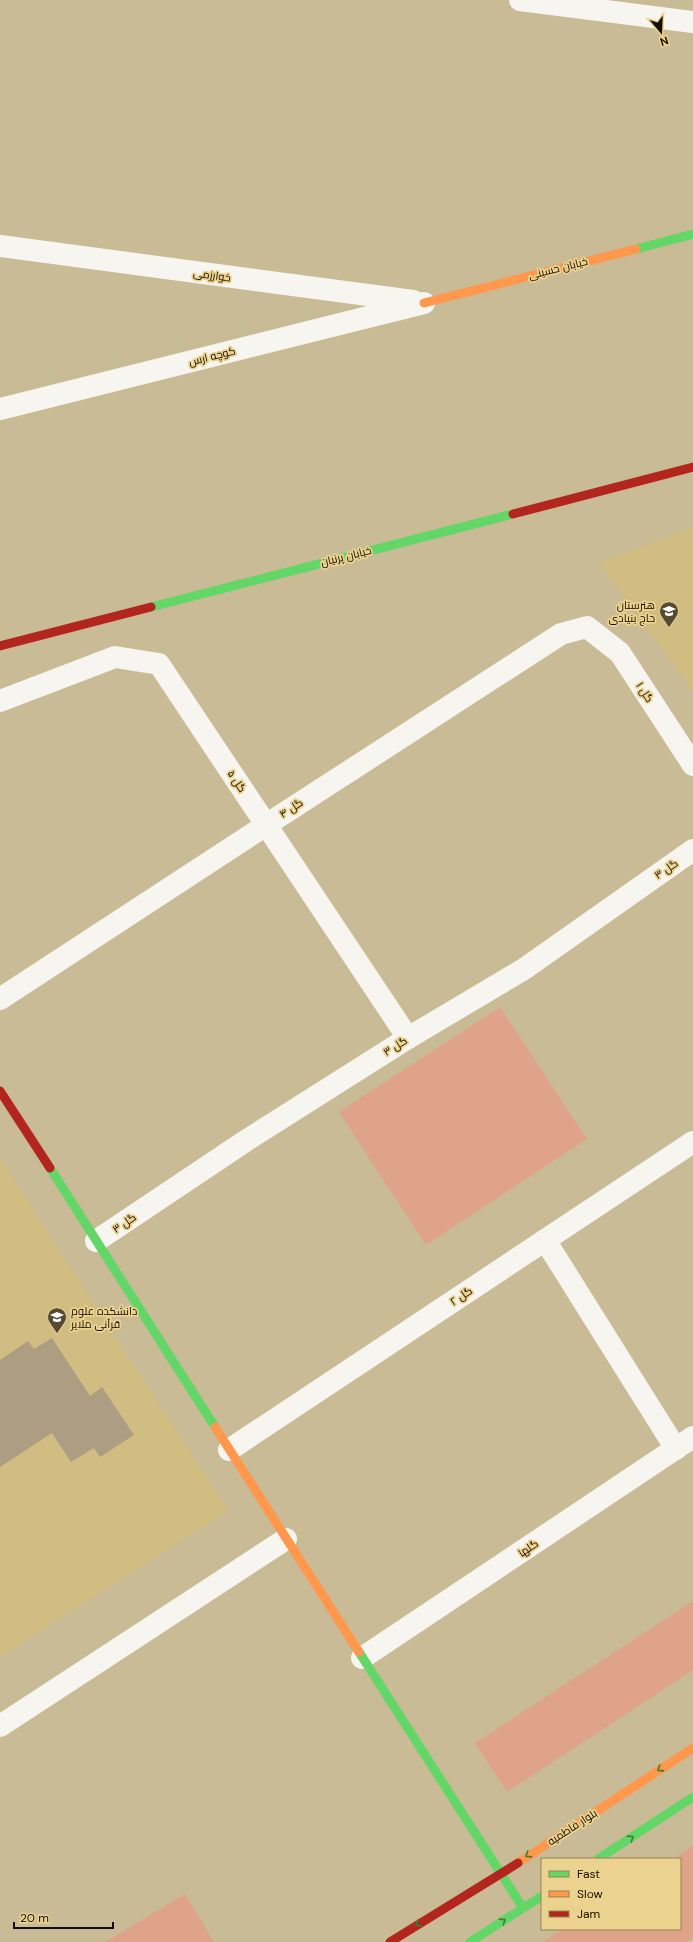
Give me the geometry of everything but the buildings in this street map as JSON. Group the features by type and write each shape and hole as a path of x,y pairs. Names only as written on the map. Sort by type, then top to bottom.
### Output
{"street":[{"path":"520,0 693,22"},
{"name":"خیابان حسینی","path":"424,303 693,234"},
{"name":"خوارزمی","path":"0,246 424,303"},
{"name":"کوچه ارس","path":"0,410 424,303"},
{"name":"خیابان پرنیان","path":"0,646 693,467"},
{"name":"گل ۱","path":"587,627 620,653 693,765"},
{"name":"گل ۴","path":"0,999 561,634 587,627"},
{"name":"گل ۵","path":"0,701 115,658 159,664 408,1038"},
{"name":"گل ۳","path":"96,1241 247,1140 408,1038 524,969 693,850"},
{"path":"0,1091 523,1908"},
{"name":"گل ۲","path":"229,1450 693,1142"},
{"path":"545,1240 684,1443"},
{"name":"گلها","path":"362,1658 684,1443"},
{"path":"0,1726 286,1539"},
{"name":"بلوار فاطمیه","path":"390,1942 500,1874 693,1748"},
{"path":"600,1858 693,1797"},
{"path":"470,1942 541,1897"}],"shaded area":[{"name":"هنرستان حاج بنیادی","path":"693,528 693,692 599,563"},
{"path":"500,1007 587,1139 426,1245 339,1112"},
{"name":"دانشکده علوم قرآنی ملایر","path":"0,1158 228,1511 0,1657"},
{"path":"693,1601 693,1670 507,1792 475,1743"},
{"path":"693,1846 693,1938 686,1942 543,1942 561,1930 681,1930 681,1858 675,1858"},
{"path":"185,1894 214,1942 105,1942"}],"traffic: fast":[{"path":"636,249 693,234"},
{"path":"151,607 513,514"},
{"path":"50,1168 215,1427"},
{"path":"359,1652 523,1908"},
{"path":"600,1858 693,1797"},
{"path":"470,1942 541,1897"}],"traffic: slow":[{"path":"424,303 636,249"},
{"path":"215,1427 359,1652"},
{"path":"518,1863 693,1748"}],"traffic: jam":[{"path":"513,514 693,467"},
{"path":"0,646 151,607"},
{"path":"0,1091 50,1168"},
{"path":"390,1942 518,1863"}],"place":[{"name":"هنرستان حاج بنیادی","path":"669,628"},
{"name":"دانشکده علوم قرآنی ملایر","path":"57,1334"}]}
